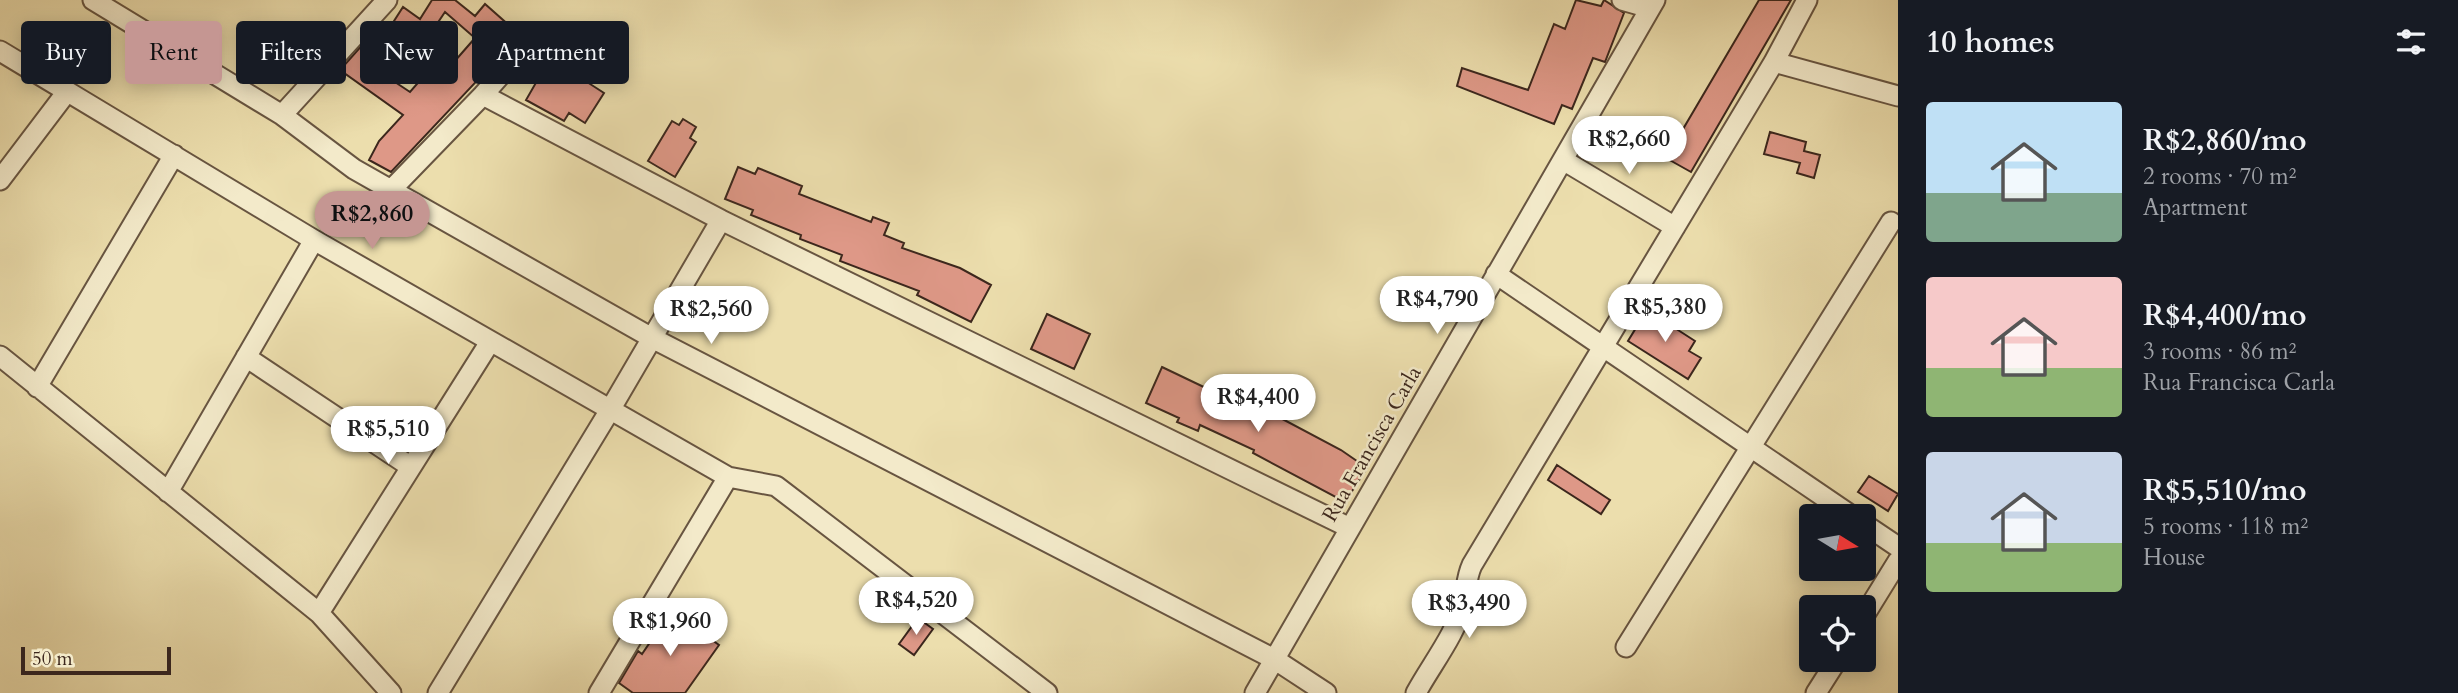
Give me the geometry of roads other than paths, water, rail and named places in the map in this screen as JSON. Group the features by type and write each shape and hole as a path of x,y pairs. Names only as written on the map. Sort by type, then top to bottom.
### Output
{"street":[{"path":"93,0 282,115 354,169 390,191 652,338 1274,659 1326,693"},
{"path":"282,115 387,0"},
{"path":"1622,0 1653,4"},
{"path":"1416,693 1455,623 1464,601 1465,580 1472,565 1774,62 1807,0"},
{"name":"Rua Francisca Carla","path":"1255,693 1653,4"},
{"path":"0,51 314,240 728,477 776,486 1047,693"},
{"path":"1774,62 1898,96"},
{"path":"390,191 493,84"},
{"path":"0,180 66,93"},
{"path":"483,96 721,220 1350,528"},
{"path":"37,387 174,155"},
{"path":"1563,160 1675,227"},
{"path":"438,693 610,410 721,220"},
{"path":"1626,647 1891,222"},
{"path":"168,492 314,240"},
{"path":"1496,274 1835,504"},
{"path":"319,613 490,342"},
{"path":"0,356 319,613 391,693"},
{"path":"246,357 411,467"},
{"path":"599,693 728,477"},
{"path":"1876,532 1898,547"},
{"path":"1876,597 1898,561"},
{"path":"1816,693 1829,672"}]}
